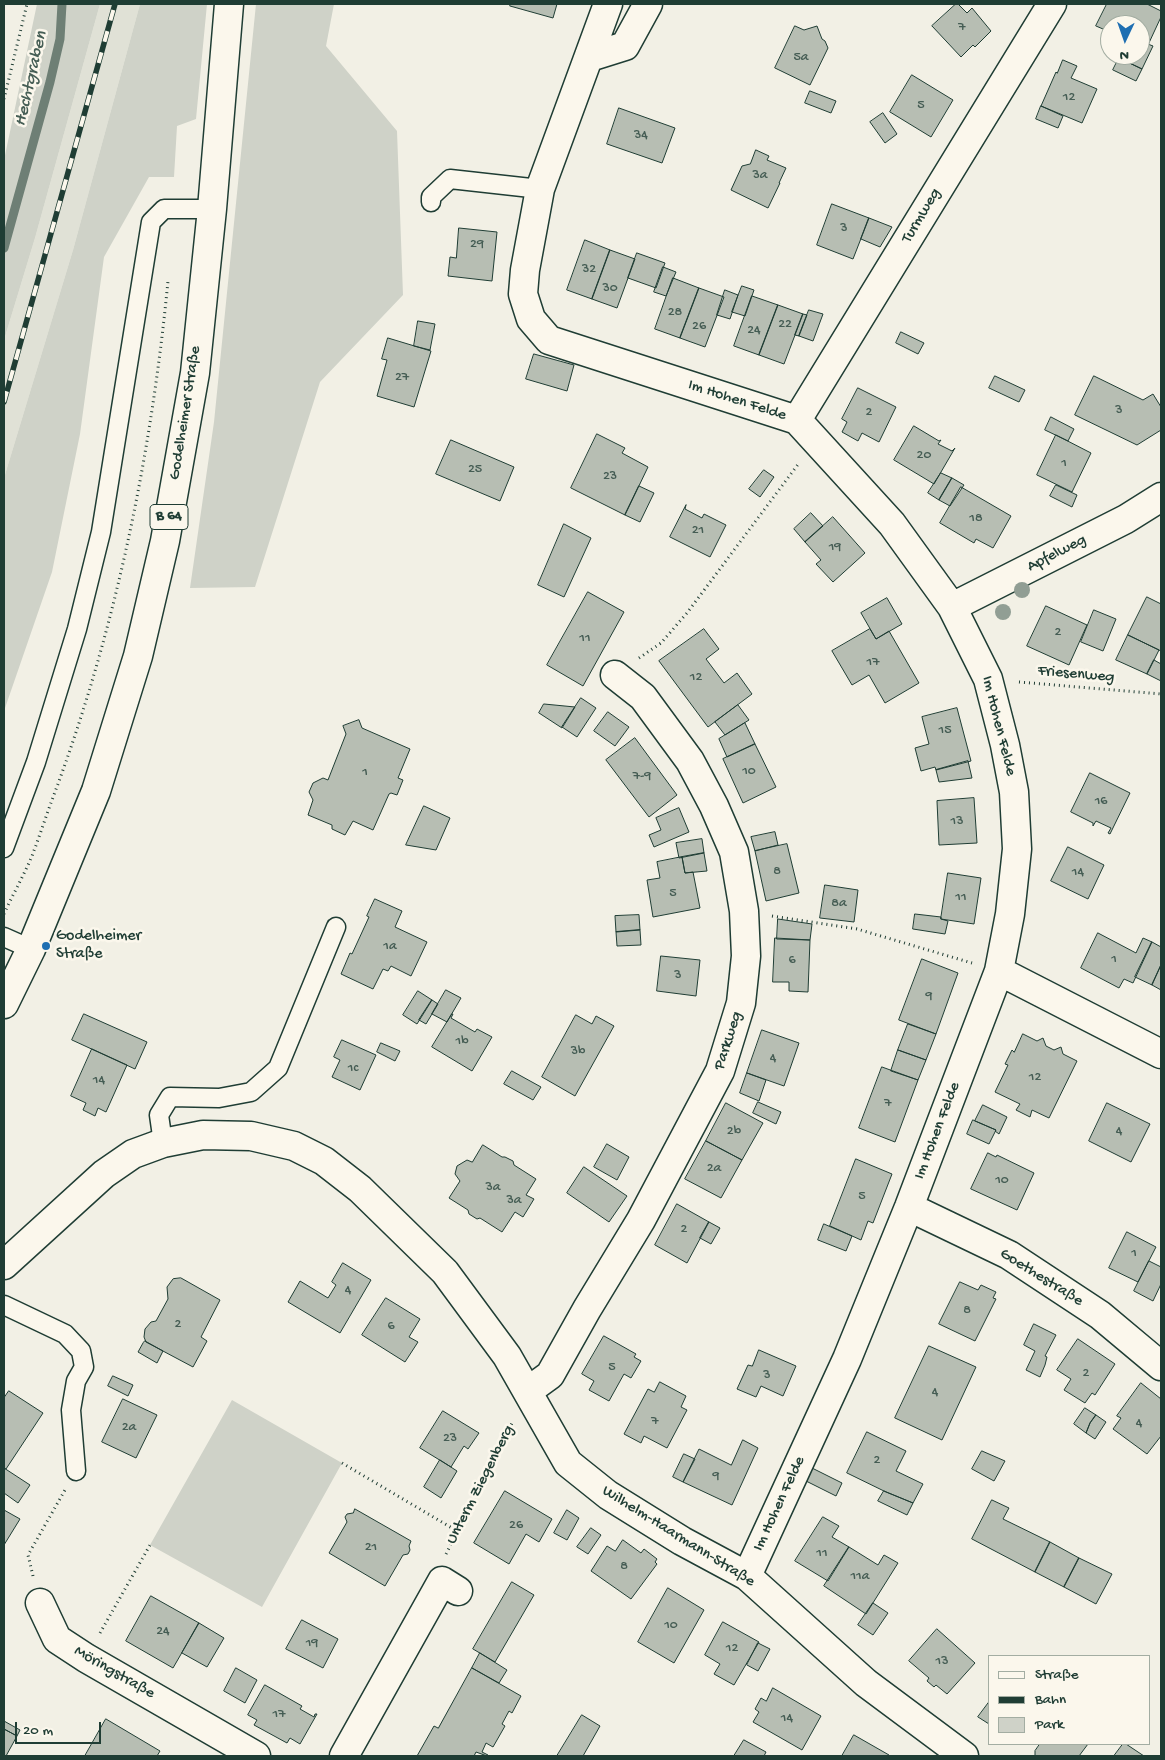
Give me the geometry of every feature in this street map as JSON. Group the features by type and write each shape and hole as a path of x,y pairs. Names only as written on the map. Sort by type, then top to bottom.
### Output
{"street":[{"name":"Godelheimer Straße","path":"4,1004 31,949 96,792 138,656 165,541 195,373 212,209 229,4"},
{"name":"Im Hohen Felde","path":"608,4 540,188 523,294 531,319 549,340 798,420 892,524 952,608 988,680 1005,745 1014,792 1017,849 1010,914 999,971 909,1206 847,1359 747,1576"},
{"path":"590,57 625,46 648,4"},
{"name":"Turmweg","path":"798,420 1045,7"},
{"name":"Apfelweg","path":"952,608 1126,519 1161,497"},
{"name":"Parkweg","path":"528,1392 550,1375 641,1220 720,1071 741,1003 746,956 744,911 734,852 690,761 643,697 615,675"},
{"path":"999,971 1161,1054"},
{"name":"Wilhelm-Haarmann-Straße","path":"4,1265 104,1174 132,1154 163,1143 203,1135 251,1136 294,1146 324,1161 360,1189 445,1272 507,1356 568,1463 608,1495 682,1541 747,1576 866,1683 964,1756"},
{"name":"Goethestraße","path":"909,1206 1009,1256 1100,1316 1161,1366"},
{"path":"344,1756 450,1586"},
{"name":"Möringstraße","path":"40,1604 57,1639 86,1658 256,1756"}],"lane":[{"path":"431,202 431,197 450,178 540,188"},
{"path":"4,848 36,762 77,629 101,532 151,222 164,209 212,209"},
{"path":"163,1143 159,1115 170,1097 219,1098 251,1092 278,1068 336,927"},
{"path":"4,936 31,949"},
{"path":"4,1305 65,1334 81,1351 84,1367 76,1381 72,1410 76,1470"}],"path":[{"path":"4,100 27,4"},
{"path":"615,675 661,643 687,613 816,440"},
{"name":"Friesenweg","path":"988,680 1161,694"},
{"path":"744,911 856,929 999,971"},
{"name":"Unterm Ziegenberg","path":"450,1586 447,1552 528,1392"},
{"path":"342,1463 457,1531"},
{"path":"40,1604 28,1555 76,1470"},
{"path":"86,1658 150,1545"}],"shaded area":[{"path":"100,4 140,4 73,250 4,478 4,340 35,238"}],"green space":[{"path":"37,4 100,4 35,238 4,340 4,160"},
{"path":"140,4 207,4 196,119 177,126 174,177 149,177 104,257 80,434 52,572 4,711 4,478 73,250"},
{"path":"256,4 334,4 326,46 397,131 403,295 320,382 255,587 190,588 214,422"},
{"path":"232,1400 342,1463 262,1607 150,1545"}],"building":[{"path":"511,4 557,4 553,18 510,6"},
{"path":"956,4 967,13 972,8 991,31 975,47 973,45 961,57 932,26"},
{"path":"1107,4 1147,4 1161,11 1161,17 1150,41 1150,15 1102,15"},
{"path":"1100,18 1100,28 1096,26"},
{"path":"795,26 804,30 817,26 828,48 810,85 775,68"},
{"path":"1063,60 1077,66 1071,78 1097,89 1082,123 1041,106"},
{"path":"1116,65 1134,65 1142,69 1136,81 1113,70"},
{"path":"1134,65 1144,65 1142,69"},
{"path":"912,75 953,100 931,137 890,112"},
{"path":"810,91 836,101 831,113 805,103"},
{"path":"1041,106 1063,116 1058,128 1036,119"},
{"path":"619,108 675,128 662,163 607,144"},
{"path":"883,113 897,134 885,143 870,122"},
{"path":"756,150 769,156 767,160 786,168 768,208 731,190 742,166 750,164"},
{"path":"832,204 869,218 853,259 817,245"},
{"path":"869,218 892,227 880,247 861,239"},
{"path":"459,228 497,232 492,281 448,276 450,257 456,258"},
{"path":"585,240 610,250 592,299 567,290"},
{"path":"610,250 635,259 617,308 592,299"},
{"path":"637,253 665,263 656,288 628,278"},
{"path":"663,267 676,272 666,296 654,292"},
{"path":"673,278 699,288 680,338 655,329"},
{"path":"742,286 754,290 745,316 732,312"},
{"path":"699,288 724,297 705,347 680,338"},
{"path":"725,290 738,295 730,319 717,315"},
{"path":"752,296 778,305 759,355 734,346"},
{"path":"778,305 803,314 784,364 759,355"},
{"path":"809,310 823,314 813,341 799,336"},
{"path":"803,314 807,315 799,336 795,335"},
{"path":"418,321 435,324 430,350 414,346"},
{"path":"901,332 924,343 918,354 896,343"},
{"path":"388,338 431,351 414,407 377,396 387,360 382,359"},
{"path":"534,354 574,365 567,391 526,379"},
{"path":"995,376 1025,390 1019,402 989,388"},
{"path":"1094,376 1143,400 1153,394 1161,407 1161,430 1137,445 1075,415"},
{"path":"858,388 896,407 879,442 862,433 858,441 842,432 847,422 842,419"},
{"path":"1051,417 1074,429 1068,441 1045,430"},
{"path":"914,426 939,441 941,440 938,444 952,451 955,448 934,484 894,460"},
{"path":"597,434 625,448 622,453 648,467 625,515 571,488"},
{"path":"1056,435 1091,453 1072,492 1037,475"},
{"path":"451,440 514,467 500,501 436,474"},
{"path":"764,470 774,477 760,497 749,489"},
{"path":"941,473 952,478 939,500 928,493"},
{"path":"952,478 964,485 950,506 939,500"},
{"path":"1056,485 1077,495 1072,507 1050,496"},
{"path":"639,486 654,493 640,522 625,515"},
{"path":"961,487 1011,516 993,548 976,539 974,543 940,523"},
{"path":"686,505 685,509 702,518 704,514 726,525 710,557 670,537"},
{"path":"811,513 823,526 805,542 794,529"},
{"path":"833,517 865,553 833,582 816,564 821,560 805,542"},
{"path":"564,524 591,538 564,597 538,585"},
{"path":"588,592 624,612 583,686 547,665"},
{"path":"1147,597 1161,604 1161,651 1128,635"},
{"path":"887,598 902,624 876,639 861,613"},
{"path":"1046,606 1087,625 1069,665 1027,646"},
{"path":"1094,610 1116,619 1103,651 1081,642"},
{"path":"704,629 719,649 706,659 724,683 737,673 752,694 708,727 659,661"},
{"path":"870,629 876,639 889,631 919,683 885,703 869,675 852,685 832,651"},
{"path":"1128,635 1159,650 1147,674 1116,660"},
{"path":"1154,660 1161,664 1161,681 1147,674"},
{"path":"581,698 596,708 577,737 562,727"},
{"path":"544,704 575,707 562,728 539,713"},
{"path":"738,705 749,720 725,735 715,722"},
{"path":"957,708 971,761 936,770 935,767 921,771 915,748 929,744 922,717"},
{"path":"608,712 629,727 615,746 594,731"},
{"path":"359,720 362,728 410,749 398,778 403,780 397,795 389,794 373,830 353,821 345,835 332,829 332,825 308,815 313,800 309,792 313,783 323,778 328,780 346,734 343,726"},
{"path":"745,723 755,744 727,757 719,739"},
{"path":"635,738 677,795 649,817 606,760"},
{"path":"755,744 776,787 743,803 723,759"},
{"path":"968,761 972,778 939,782 936,770"},
{"path":"1090,773 1130,793 1110,834 1108,833 1111,828 1096,821 1093,826 1093,823 1071,812"},
{"path":"974,798 977,843 939,845 937,801"},
{"path":"424,806 450,818 436,850 406,845"},
{"path":"679,808 689,832 654,847 649,835 661,830 656,818"},
{"path":"775,832 778,845 755,851 751,837"},
{"path":"702,839 704,853 679,858 676,843"},
{"path":"787,844 799,893 766,901 755,851"},
{"path":"1068,847 1104,865 1088,899 1051,881"},
{"path":"704,853 707,871 685,873 682,857"},
{"path":"682,857 685,873 693,872 700,908 653,917 647,880 660,878 657,862"},
{"path":"948,873 981,878 974,924 941,919"},
{"path":"825,885 858,890 854,922 820,918"},
{"path":"375,899 402,911 395,927 427,942 411,976 391,966 388,971 383,969 373,989 341,974 369,917 367,916"},
{"path":"915,914 941,917 941,919 948,921 945,934 913,929"},
{"path":"639,915 640,930 616,932 615,916"},
{"path":"778,919 812,924 810,940 777,939"},
{"path":"640,930 641,945 617,946 616,932"},
{"path":"1098,933 1136,953 1143,938 1152,942 1133,983 1124,979 1119,988 1081,968"},
{"path":"775,938 810,940 808,992 789,991 789,982 773,982"},
{"path":"1152,942 1161,947 1161,965 1152,985 1135,977"},
{"path":"661,956 700,960 696,996 657,991"},
{"path":"922,959 958,973 936,1034 899,1020"},
{"path":"1161,965 1161,990 1152,985"},
{"path":"446,990 461,998 447,1022 432,1014"},
{"path":"418,991 432,1000 417,1024 403,1015"},
{"path":"432,1000 438,1004 426,1024 419,1020"},
{"path":"84,1014 147,1042 135,1069 72,1040"},
{"path":"452,1014 451,1018 475,1032 477,1029 492,1037 472,1071 432,1047"},
{"path":"576,1015 592,1024 596,1016 614,1026 575,1096 542,1077"},
{"path":"908,1024 936,1034 926,1060 898,1050"},
{"path":"762,1030 799,1043 784,1086 747,1073"},
{"path":"1023,1034 1037,1041 1043,1038 1046,1046 1054,1050 1061,1047 1063,1054 1077,1061 1049,1118 1032,1110 1030,1117 1016,1110 1020,1104 995,1092 1008,1065 1005,1064 1012,1050 1014,1052"},
{"path":"342,1040 376,1055 360,1090 332,1077 340,1060 334,1057"},
{"path":"381,1043 400,1051 395,1061 377,1052"},
{"path":"92,1049 127,1065 106,1112 98,1108 95,1116 83,1110 86,1103 71,1096"},
{"path":"898,1050 926,1060 918,1080 891,1071"},
{"path":"882,1067 918,1080 895,1142 859,1128"},
{"path":"512,1071 541,1087 533,1100 504,1084"},
{"path":"747,1073 766,1080 759,1101 740,1093"},
{"path":"758,1102 781,1112 776,1124 753,1113"},
{"path":"726,1103 763,1123 742,1160 706,1141"},
{"path":"1107,1103 1150,1124 1131,1162 1089,1141"},
{"path":"983,1105 1007,1117 999,1134 996,1130 975,1121"},
{"path":"973,1120 996,1130 989,1144 967,1134"},
{"path":"706,1141 742,1160 721,1198 685,1179"},
{"path":"607,1144 629,1157 617,1180 594,1167"},
{"path":"483,1145 502,1157 513,1161 514,1165 536,1179 526,1195 534,1199 523,1217 515,1212 502,1232 480,1218 477,1219 469,1214 468,1210 449,1198 460,1181 455,1174 457,1166 467,1160 472,1162"},
{"path":"988,1153 996,1157 997,1155 1034,1173 1017,1210 971,1189"},
{"path":"856,1159 892,1174 873,1223 868,1221 861,1240 830,1226"},
{"path":"584,1167 627,1196 609,1222 567,1193"},
{"path":"677,1204 709,1222 687,1263 655,1245"},
{"path":"709,1222 720,1228 711,1244 700,1238"},
{"path":"824,1224 852,1236 846,1251 818,1240"},
{"path":"1127,1232 1156,1247 1138,1282 1109,1268"},
{"path":"1149,1261 1161,1267 1161,1284 1153,1301 1134,1291"},
{"path":"343,1263 371,1280 340,1333 288,1302 300,1281 328,1298 336,1285 332,1282"},
{"path":"181,1278 220,1300 201,1337 207,1341 193,1367 146,1342 144,1337 145,1329 151,1322 156,1321 168,1299 167,1287 173,1279"},
{"path":"960,1282 978,1290 981,1285 996,1292 993,1298 996,1299 975,1341 939,1324"},
{"path":"386,1298 420,1319 409,1337 418,1342 405,1362 362,1335"},
{"path":"1034,1324 1056,1335 1045,1356 1047,1357 1040,1377 1026,1370 1035,1351 1024,1345"},
{"path":"604,1336 636,1354 634,1357 641,1361 631,1378 624,1374 609,1401 589,1390 594,1381 582,1374"},
{"path":"1078,1339 1115,1364 1095,1395 1092,1393 1085,1403 1064,1390 1071,1379 1057,1370"},
{"path":"145,1341 163,1351 157,1363 138,1352"},
{"path":"929,1346 976,1367 942,1440 895,1418"},
{"path":"759,1350 796,1366 783,1396 761,1386 756,1397 737,1389 748,1365 752,1366"},
{"path":"113,1376 133,1385 128,1396 108,1386"},
{"path":"660,1382 686,1396 681,1407 687,1410 667,1448 644,1436 641,1443 624,1434 648,1389 654,1392"},
{"path":"1141,1383 1161,1399 1161,1436 1147,1454 1113,1429 1121,1418 1117,1416"},
{"path":"9,1391 43,1413 6,1469 4,1468 4,1398"},
{"path":"123,1399 157,1415 136,1458 102,1442"},
{"path":"1085,1408 1096,1415 1086,1433 1074,1424"},
{"path":"443,1411 479,1433 468,1449 464,1446 451,1467 420,1448"},
{"path":"1096,1415 1106,1422 1095,1439 1086,1433"},
{"path":"867,1432 906,1451 896,1471 923,1484 913,1503 847,1473"},
{"path":"743,1440 758,1448 732,1505 683,1482 699,1449 731,1465"},
{"path":"982,1451 1005,1461 994,1481 972,1469"},
{"path":"684,1454 695,1459 683,1482 673,1477"},
{"path":"440,1460 457,1471 441,1498 424,1487"},
{"path":"4,1468 30,1485 18,1503 4,1493"},
{"path":"812,1468 842,1483 836,1496 806,1481"},
{"path":"505,1491 552,1519 539,1542 526,1534 509,1564 474,1543"},
{"path":"884,1491 913,1503 907,1515 878,1501"},
{"path":"992,1500 1009,1508 1003,1519 1050,1542 1035,1572 972,1539"},
{"path":"355,1509 411,1541 408,1554 403,1555 385,1586 329,1553 347,1522 345,1517 347,1514 353,1513"},
{"path":"4,1510 20,1519 4,1545"},
{"path":"567,1510 579,1518 567,1540 554,1533"},
{"path":"823,1517 839,1526 832,1537 849,1547 828,1581 795,1561"},
{"path":"591,1528 601,1535 588,1554 577,1547"},
{"path":"623,1540 641,1553 644,1549 657,1559 655,1562 657,1564 631,1599 591,1571 607,1546 615,1551"},
{"path":"1050,1542 1079,1558 1064,1587 1035,1572"},
{"path":"849,1547 878,1565 884,1555 898,1563 866,1614 824,1586"},
{"path":"1079,1558 1112,1574 1096,1604 1064,1587"},
{"path":"512,1582 534,1595 495,1662 473,1649"},
{"path":"668,1588 704,1610 674,1663 638,1642"},
{"path":"151,1596 199,1623 173,1668 126,1641"},
{"path":"873,1603 888,1613 873,1635 858,1625"},
{"path":"302,1620 338,1639 323,1668 286,1649"},
{"path":"723,1622 759,1642 734,1685 714,1674 720,1664 705,1655"},
{"path":"199,1623 224,1638 207,1667 182,1653"},
{"path":"937,1629 975,1663 947,1694 936,1685 934,1687 927,1681 929,1678 909,1661"},
{"path":"758,1643 770,1649 758,1671 747,1665"},
{"path":"480,1653 507,1670 499,1683 472,1668"},
{"path":"236,1668 257,1680 245,1703 224,1691"},
{"path":"472,1668 521,1696 512,1713 509,1711 502,1724 505,1726 493,1747 486,1743 482,1752 488,1755 476,1752 474,1756 417,1756 434,1726 438,1728"},
{"path":"265,1685 302,1706 300,1709 314,1717 317,1714 300,1744 290,1738 287,1743 254,1725 257,1720 248,1715"},
{"path":"773,1688 821,1716 802,1750 753,1722 759,1712 755,1709 761,1698 766,1701"},
{"path":"988,1703 988,1723 978,1717"},
{"path":"582,1715 600,1726 583,1756 557,1756"},
{"path":"106,1719 160,1751 157,1756 85,1756"},
{"path":"4,1721 20,1730 17,1736 4,1729"},
{"path":"4,1729 17,1736 6,1756 4,1756"},
{"path":"854,1735 889,1755 842,1756"},
{"path":"744,1740 766,1752 764,1756 734,1756"},
{"path":"1039,1745 1087,1745 1079,1756 1035,1756 1035,1751"},
{"path":"1122,1745 1128,1745 1144,1756 1114,1756"}],"waterway":[{"name":"Hechtgraben","path":"4,248 50,82 60,39 62,4"}],"railway":[{"path":"4,402 115,4"}],"place":[{"name":"Godelheimer Straße","path":"46,946"}]}
